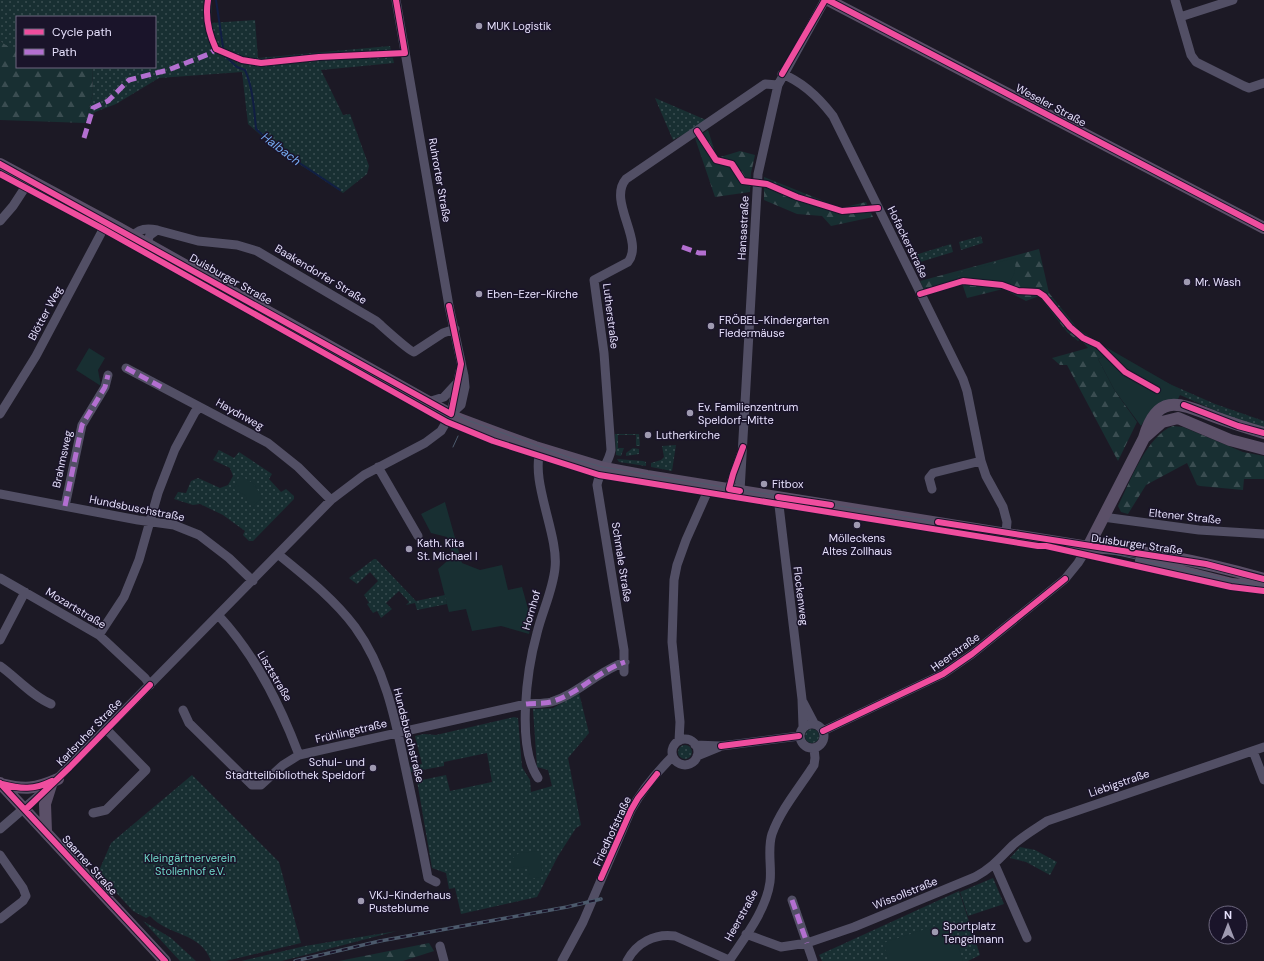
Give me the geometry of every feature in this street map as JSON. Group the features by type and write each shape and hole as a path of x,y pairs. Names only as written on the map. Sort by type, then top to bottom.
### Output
{"main road":[{"name":"Weseler Straße","path":"828,0 1264,228"},
{"name":"Duisburger Straße","path":"0,164 133,236 428,402 482,429 541,449 604,468 1088,547 1111,548 1206,564 1264,579"},
{"path":"1088,547 1144,438 1148,424 1155,413 1165,406 1175,404 1184,405 1238,426 1264,433"},
{"path":"1144,438 1162,422 1178,418 1230,440 1264,449"},
{"name":"Duisburger Straße","path":"1088,547 1107,554 1154,563 1172,570 1226,582 1264,587"},
{"path":"1,783 26,789 54,782"},
{"path":"46,832 45,804 54,782"},
{"name":"Saarner Straße","path":"1,783 165,961"}],"street":[{"name":"Ruhrorter Straße","path":"396,0 449,306 455,328 464,376 461,405 451,414"},
{"name":"Hansastraße","path":"735,490 733,474 743,447 758,174 778,85 782,74 825,0"},
{"path":"1175,0 1191,55 1196,62 1249,88 1264,83"},
{"path":"1180,17 1233,0"},
{"name":"Hofackerstraße","path":"782,74 791,77 822,102 843,136 963,379 981,461 986,476 1003,507 1007,522 1006,533"},
{"name":"Lutherstraße","path":"604,468 611,450 600,318 593,284 597,277 628,262 633,253 620,195 623,183 764,84 778,85"},
{"path":"0,221 13,206 30,180"},
{"name":"Blötter Weg","path":"0,414 36,356 107,222"},
{"name":"Baakendorfer Straße","path":"133,236 140,230 151,228 198,241 242,246 257,251 376,321 392,333 410,351 414,352 443,333 455,328"},
{"path":"146,244 150,234 157,230"},
{"name":"Ruhrorter Straße","path":"451,414 461,364"},
{"name":"Haydnweg","path":"126,368 191,401 199,408 205,409 268,443 298,467 331,500"},
{"name":"Brahmsweg","path":"65,506 82,425 105,387 108,376"},
{"name":"Ruhrorter Straße","path":"428,402 444,398 458,381"},
{"path":"99,635 124,597 139,560 151,522 153,508 175,449 195,412 199,408"},
{"name":"Karlsruher Straße","path":"0,829 25,810 54,782 279,555 331,500 352,483 430,439 441,430 451,414"},
{"name":"Hornhof","path":"538,778 531,769 526,742 526,704 530,657 556,564 538,466 541,449"},
{"path":"932,489 929,478 932,473 981,461"},
{"path":"378,467 418,536"},
{"name":"Schmale Straße","path":"604,468 598,478 597,485 625,662 624,672"},
{"path":"710,486 676,565 674,580 672,642 680,722 687,742 697,756 721,746"},
{"name":"Hundsbuschstraße","path":"0,494 174,525 199,535 229,558 253,581"},
{"name":"Flockenweg","path":"778,497 802,699 803,726"},
{"name":"Eltener Straße","path":"1103,517 1199,530 1264,534"},
{"name":"Heerstraße","path":"729,961 746,934 768,892 770,882 772,835 776,824 814,765 814,748 823,742 823,731 944,674 972,654 1065,579 1078,563 1088,547"},
{"name":"Hundsbuschstraße","path":"279,555 331,599 361,636 382,678 398,732 428,878 436,882"},
{"name":"Mozartstraße","path":"0,578 99,635 145,678 150,685"},
{"path":"0,640 25,592"},
{"name":"Lisztstraße","path":"219,616 236,637 268,685 288,725 299,755"},
{"path":"526,704 550,702 582,686 610,667 625,662"},
{"path":"0,666 16,677 37,697 51,704"},
{"name":"Flockenweg","path":"802,699 814,723"},
{"name":"Frühlingstraße","path":"182,710 189,723 252,785 261,785 283,765 299,755 526,704"},
{"path":"814,748 804,746 799,736 803,726 814,723 823,731"},
{"path":"93,813 106,810 146,770 106,729"},
{"path":"687,742 721,746 799,736"},
{"name":"Friedhofstraße","path":"562,961 583,922 631,810 638,798 672,757 673,746 687,742"},
{"name":"Liebigstraße","path":"995,865 1013,845 1046,821 1264,747"},
{"path":"1253,751 1264,780"},
{"name":"Friedhofstraße","path":"657,774 680,764 690,764 697,756"},
{"path":"672,757 680,764"},
{"path":"0,855 26,896 0,919"},
{"path":"995,865 1027,938"},
{"name":"Wissollstraße","path":"746,934 774,946 781,947 807,943 854,927 975,877 995,865"},
{"path":"792,900 813,961"},
{"path":"627,961 630,955 646,941 666,935 675,936 729,961"},
{"path":"440,946 444,961"}],"green space":[{"path":"0,0 212,0 211,23 255,20 258,58 390,46 394,63 321,70 343,115 350,114 369,166 367,174 343,193 275,148 248,124 242,72 159,78 116,104 95,112 85,123 93,93 92,68 156,68 156,16 16,16 16,50 13,51 0,41"},
{"path":"0,41 13,50 16,50 16,68 92,68 93,93 85,123 0,120"},
{"path":"655,98 706,120 673,140"},
{"path":"708,130 717,158 740,151 755,155 751,173 750,192 715,197 695,138"},
{"path":"764,177 841,208 866,202 873,217 831,226 822,216 797,214 764,200"},
{"path":"981,236 983,243 961,250 959,242"},
{"path":"951,244 953,252 917,263 915,255"},
{"path":"1039,249 1049,293 1078,329 1104,346 1105,356 1098,359 1115,391 1137,422 1118,461 1067,365 1060,365 1052,358 1088,348 1081,339 1078,341 1067,332 1039,296 1026,301 1003,289 967,298 963,286 960,284 926,294 920,281"},
{"path":"1015,258 1014,272 1008,284 974,282 960,279 958,273"},
{"path":"1104,346 1182,391 1177,401 1164,404 1156,408 1148,415 1141,426 1115,391 1098,359 1105,356"},
{"path":"89,348 105,358 98,370 101,386 76,370"},
{"path":"1165,382 1215,404 1264,421 1264,427 1230,417 1180,395 1172,394"},
{"path":"1173,426 1183,427 1243,452 1264,456 1264,479 1244,479 1243,490 1200,486 1197,485 1187,463 1146,485 1128,514 1121,512 1118,506 1140,460 1155,439 1164,431"},
{"path":"615,434 639,434 640,446 636,446 636,435 618,435 618,448 624,448 621,456 616,455"},
{"path":"676,445 672,471 651,467 651,463 661,460 664,457 662,446"},
{"path":"633,448 639,449 639,454 626,456 626,453"},
{"path":"219,450 234,458 239,452 272,474 269,479 281,492 286,489 294,496 294,499 253,541 249,541 243,535 245,531 223,515 200,504 193,505 174,499 178,492 186,493 191,481 198,478 220,488 228,485 233,476 230,468 213,460"},
{"path":"617,459 643,461 646,462 646,466 619,462"},
{"path":"240,475 254,484 262,497 253,507 247,502 246,496 234,489"},
{"path":"445,502 462,563 480,570 502,565 508,590 522,587 532,623 529,634 501,626 472,631 466,609 449,612 438,569 453,556 447,537 431,533 421,514"},
{"path":"376,559 416,601 445,595 447,604 417,610 415,603 406,605 409,602 399,591 386,603 392,609 381,618 377,611 373,613 367,604 369,603 364,595 378,581 370,572 357,584 349,578"},
{"path":"579,693 589,733 568,758 581,825 576,828 558,856 537,897 461,914 455,888 449,889 446,873 432,868 417,781 446,775 450,791 492,782 487,753 444,762 444,766 411,772 410,767 422,764 415,736 424,734 436,735 514,717 518,718 522,767 530,780 531,792 552,786 548,770 537,767 533,709 553,708"},
{"path":"812,729 817,731 819,736 817,741 812,743 807,741 805,736 807,731"},
{"path":"685,745 690,747 692,752 690,757 685,759 680,757 678,752 680,747"},
{"name":"Kleingärtnerverein Stollenhof e.V.","path":"192,775 279,862 301,943 226,961 211,961 200,945 192,939 166,927 150,916 146,918 133,911 98,873 111,843"},
{"path":"1020,847 1035,850 1057,862 1050,875 1026,862 1010,858"},
{"path":"540,851 543,877 529,879 528,866 519,868 512,867 512,859 519,853"},
{"path":"993,878 1004,904 968,916 960,892"},
{"path":"959,891 980,955 968,961 822,961 819,955"},
{"path":"143,921 171,938 196,961 180,961"},
{"name":"Sportplatz Tengelmann","path":"950,921 963,961 889,961 883,943"},
{"path":"397,931 282,961 241,961 305,946"},
{"path":"429,943 434,951 403,961 339,961"}],"waterway":[{"name":"Halbach","path":"216,0 223,47"},
{"name":"Halbach","path":"223,54 237,67 245,70 248,77 254,106 256,129 277,148 340,190"}],"tram line":[{"path":"0,163 467,420 573,459 603,467 1061,542 1264,588"},
{"path":"453,447 458,436"},
{"path":"1082,542 1149,554 1264,581"}],"railway":[{"path":"295,961 380,941 567,907 601,899"}],"marked path":[{"path":"84,138 93,108 108,101 129,80 168,70 209,54 216,49"},
{"path":"682,247 699,253 707,253"},
{"path":"126,368 165,389"},
{"path":"65,506 82,425 105,387 108,375"},
{"path":"526,704 548,703 561,698 570,694 606,671 625,662"},
{"path":"792,900 807,943"}],"cycle path":[{"path":"208,0 208,25 216,49 242,60 261,63 319,57 405,53 396,0"},
{"path":"782,74 825,0"},
{"path":"828,0 1264,228"},
{"path":"697,131 716,160 732,164 743,181 767,184 797,197 842,211 878,208"},
{"path":"0,164 451,414 461,364 449,306"},
{"path":"0,174 103,229 447,422 493,441 599,475 1038,546 1046,546 1231,587 1264,591"},
{"path":"920,294 963,281 1002,285 1018,291 1038,292 1044,296 1070,327 1083,338 1098,345 1125,372 1157,390"},
{"path":"1184,405 1238,426 1264,433"},
{"path":"740,491 729,489 743,447"},
{"path":"778,497 831,505"},
{"path":"938,522 1206,564 1264,579"},
{"path":"823,731 943,674 972,654 1065,579"},
{"path":"25,810 70,767 150,685"},
{"path":"721,746 799,736"},
{"path":"601,878 631,810 638,798 657,774"},
{"path":"2,784 27,788 39,786 52,781"},
{"path":"0,783 165,961"}],"place":[{"name":"MUK Logistik","path":"479,26"},
{"name":"Mr. Wash","path":"1187,282"},
{"name":"Eben-Ezer-Kirche","path":"479,294"},
{"name":"FRÖBEL-Kindergarten Fledermäuse","path":"711,326"},
{"name":"Ev. Familienzentrum Speldorf-Mitte","path":"690,413"},
{"name":"Lutherkirche","path":"648,435"},
{"name":"Fitbox","path":"764,484"},
{"name":"Mölleckens Altes Zollhaus","path":"857,525"},
{"name":"Kath. Kita St. Michael I","path":"409,549"},
{"name":"Schul- und Stadtteilbibliothek Speldorf","path":"373,768"},
{"name":"VKJ-Kinderhaus Pusteblume","path":"361,901"},
{"name":"Sportplatz Tengelmann","path":"935,932"}]}
